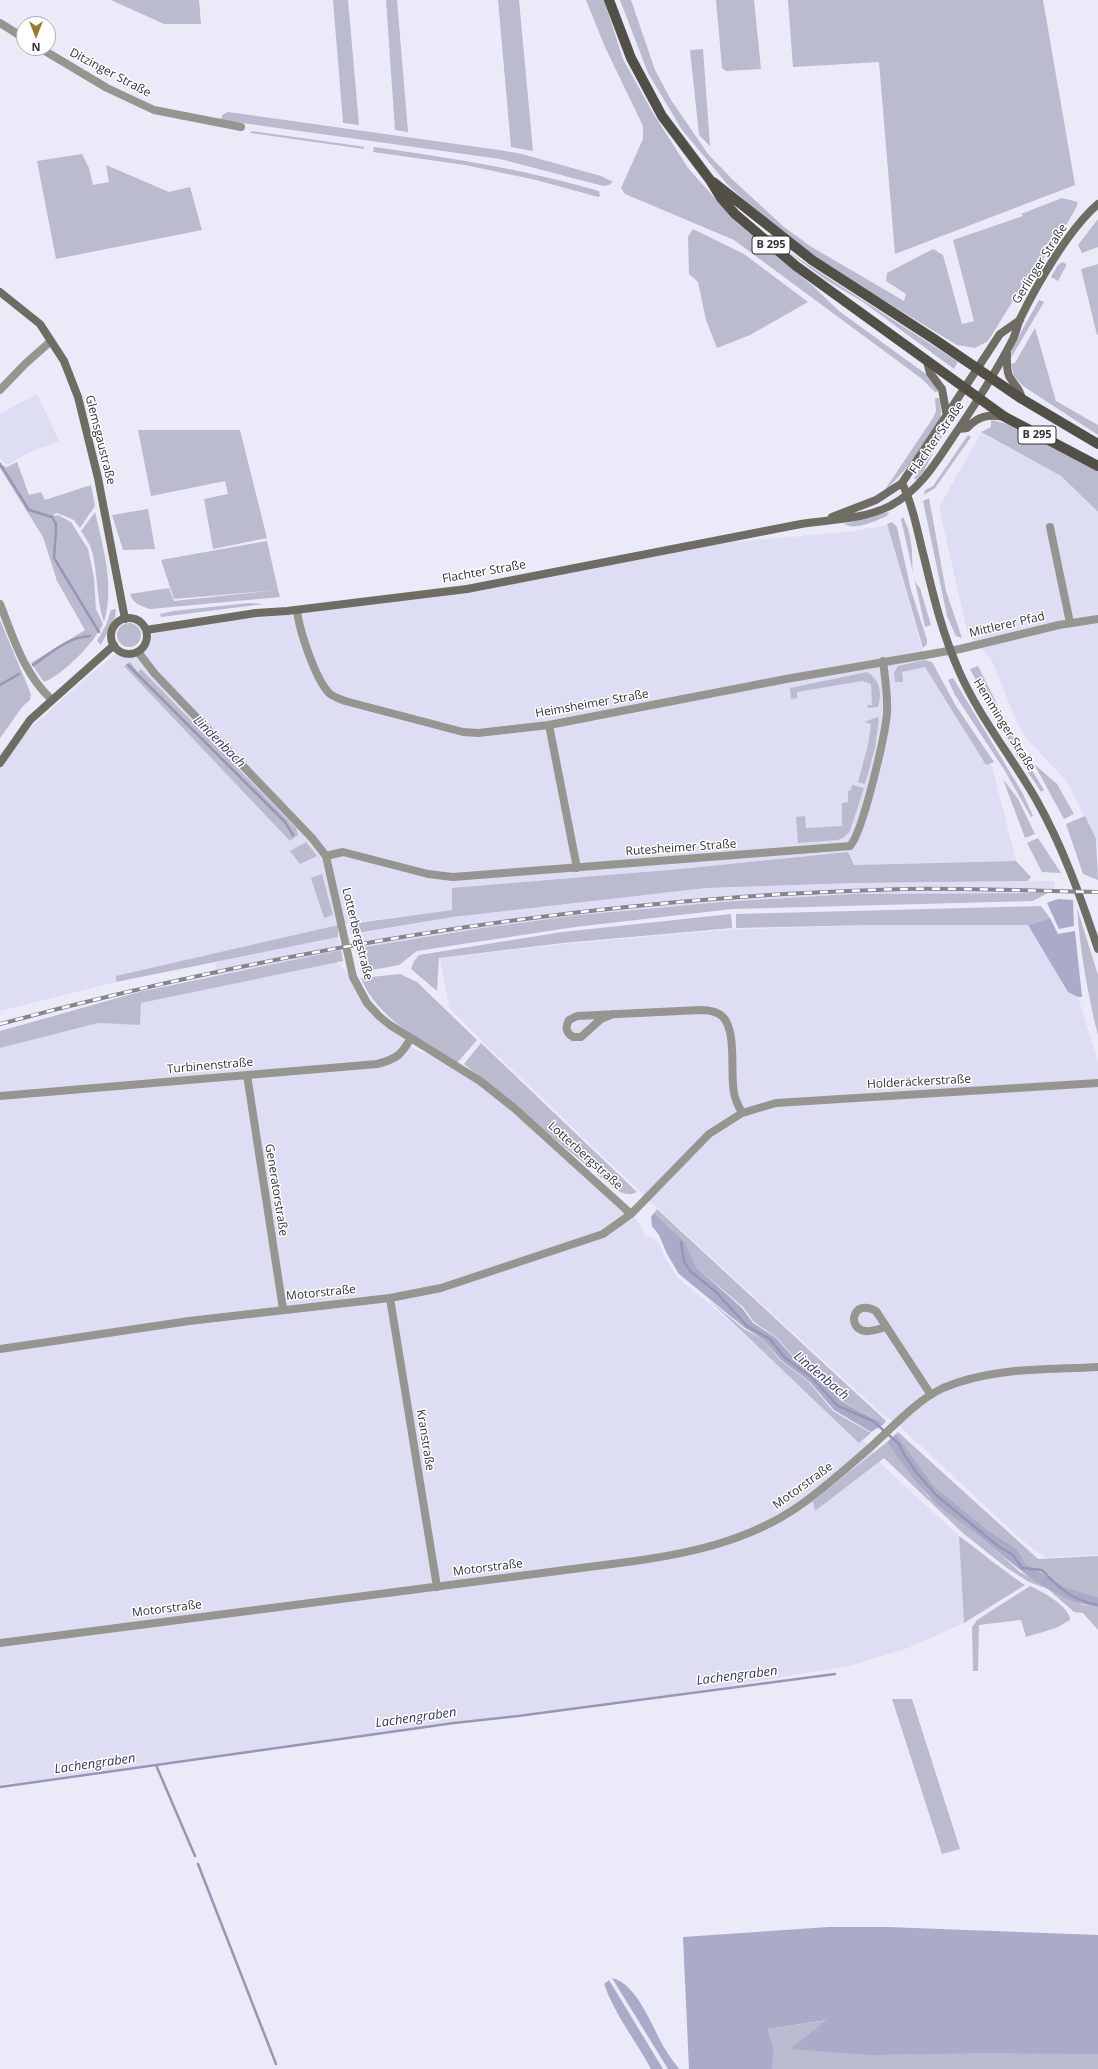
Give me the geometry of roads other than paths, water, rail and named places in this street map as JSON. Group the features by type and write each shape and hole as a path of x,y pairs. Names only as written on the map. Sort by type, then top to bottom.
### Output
{"main road":[{"name":"B 295","path":"609,0 622,38 645,87 666,121 726,203 762,238 796,266 964,389 1005,417 1098,466"},
{"name":"B 295","path":"710,180 812,260 1022,398 1098,444"},
{"name":"Gerlinger Straße","path":"991,378 1014,338 1020,320 1059,253 1075,230 1098,204"},
{"name":"Glemsgaustraße","path":"0,292 40,324 64,361 78,397 88,432 125,619"},
{"name":"Gerlinger Straße","path":"977,368 1000,334 1020,320"},
{"path":"1007,350 1007,371 1020,390 1022,398"},
{"path":"928,362 930,373 942,389 946,417"},
{"name":"Flachter Straße","path":"824,520 876,500 902,483 977,368"},
{"name":"Flachter Straße","path":"146,630 256,613 297,610 467,589 824,520 850,519 867,514 889,506 908,495 932,468 991,378"},
{"path":"959,429 967,428 981,417 990,415 1005,417"},
{"name":"Hemminger Straße","path":"902,483 908,495 936,610 950,650 972,698 1037,801 1050,827 1088,917 1098,949"},
{"path":"130,618 140,622 146,630 146,642 138,652 124,654 114,645 111,637 113,629 118,623 130,618"},
{"path":"0,762 30,720 50,699 114,645"}],"street":[{"path":"0,23 16,33"},
{"name":"Ditzinger Straße","path":"54,56 108,88 154,110 241,127"},
{"path":"0,390 25,364 52,341"},
{"path":"1050,527 1070,624"},
{"path":"0,604 29,672 43,692 50,699"},
{"name":"Heimsheimer Straße","path":"297,610 303,638 323,684 330,693 340,699 462,732 478,733 549,725 883,661 950,650"},
{"name":"Mittlerer Pfad","path":"950,650 1098,619"},
{"name":"Lotterbergstraße","path":"138,652 155,674 312,838 326,856 354,977 367,1003 380,1017 480,1081 534,1126 631,1214"},
{"name":"Rutesheimer Straße","path":"326,856 343,852 358,854 428,874 453,877 850,846 854,841 860,825 883,743 887,712 883,661"},
{"path":"549,725 577,868"},
{"path":"613,1014 601,1019 581,1037 573,1037 567,1031 567,1023 572,1017 613,1014 700,1010 712,1011 719,1014 726,1022 730,1032 734,1094 742,1113"},
{"name":"Turbinenstraße","path":"0,1096 382,1062 401,1054 411,1038"},
{"name":"Generatorstraße","path":"247,1075 283,1309"},
{"name":"Holderäckerstraße","path":"631,1214 709,1134 742,1113 776,1103 802,1100 1098,1083"},
{"name":"Motorstraße","path":"0,1349 283,1309 390,1298 441,1288 604,1234 631,1214"},
{"name":"Kranstraße","path":"390,1298 437,1587"},
{"path":"886,1327 931,1395"},
{"name":"Motorstraße","path":"0,1643 663,1557 722,1544 772,1522 798,1507 879,1440 891,1427 915,1406 931,1395 965,1380 1000,1373 1098,1367"}],"waterway":[{"name":"Lindenbach","path":"0,464 29,510 52,517 56,524 54,558 99,632"},
{"path":"33,665 67,642 90,636"},
{"name":"Lindenbach","path":"128,665 285,822 293,835"},
{"path":"0,685 19,674"},
{"name":"Lindenbach","path":"681,1242 684,1261 690,1271 715,1291 747,1326 770,1339 784,1357 811,1377 838,1406 873,1421 899,1444 905,1456 917,1473 936,1495 998,1546 1013,1555 1022,1568 1042,1570 1054,1583 1067,1593 1081,1600 1098,1605"},
{"name":"Lachengraben","path":"0,1787 454,1723 518,1716 835,1674"},
{"path":"156,1765 195,1856"},
{"path":"198,1864 276,2064"}],"railway":[{"path":"0,1024 111,996 223,971 335,949 447,930 561,914 674,902 788,894 903,889 1098,892"}]}
